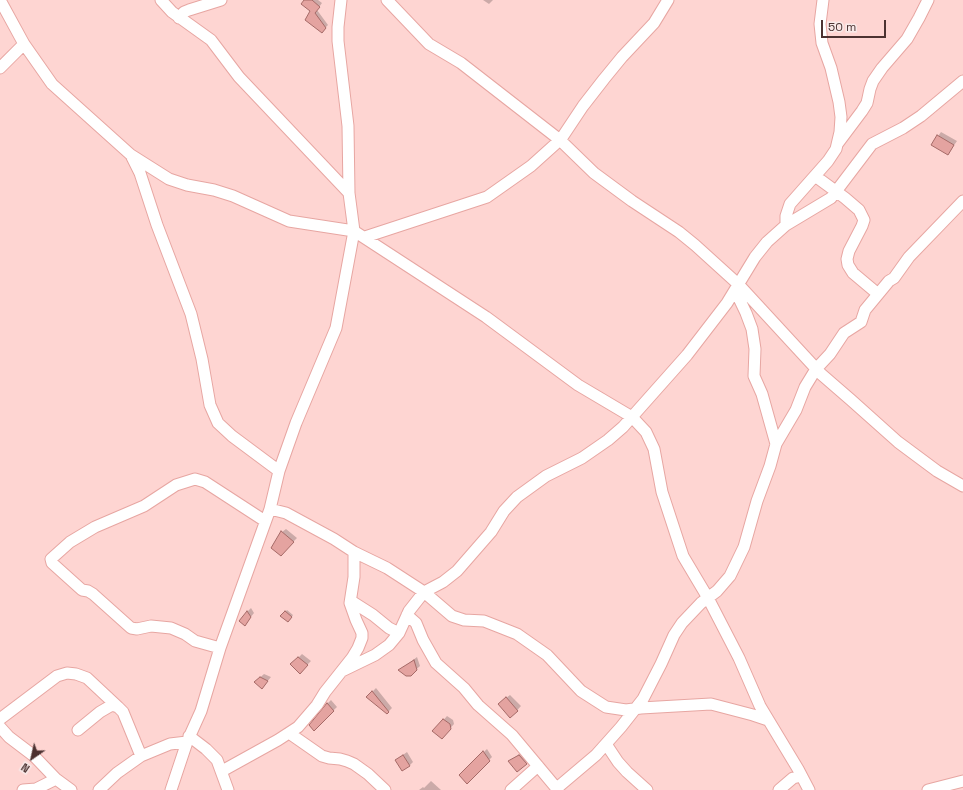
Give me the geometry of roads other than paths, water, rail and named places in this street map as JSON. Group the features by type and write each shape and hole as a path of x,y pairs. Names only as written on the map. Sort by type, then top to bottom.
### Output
{"street":[{"path":"0,0 24,44 55,88 131,155 169,178 187,185 214,190 233,196 289,222 354,231 437,287 486,317 578,385 632,417 646,432 652,443 662,492 679,545 689,568 708,598 739,658 760,706 808,790"},
{"path":"161,0 179,18 211,40 239,77 349,193"},
{"path":"179,18 184,12 221,0"},
{"path":"171,790 188,739 202,711 220,648 270,508 279,472 296,423 336,328 354,231 349,193 348,126 338,41 341,0"},
{"path":"387,0 429,44 462,63 560,140 594,173 635,203 679,232 695,245 816,369 898,442 937,471 963,486"},
{"path":"365,237 487,198 531,166 560,140 604,79 622,57 654,23 668,0"},
{"path":"786,225 786,216 790,204 815,176 836,149 840,132 841,117 839,102 831,68 822,43 820,24 823,0"},
{"path":"837,145 862,111 867,103 870,89 874,81 882,68 907,39 920,18 928,0"},
{"path":"0,68 24,44"},
{"path":"342,671 375,655 389,644 398,633 407,615 424,592 443,582 457,571 491,532 504,511 517,496 546,476 587,454 608,440 632,417 677,367 767,242 786,225 831,198 872,144 903,128 921,116 963,81"},
{"path":"131,155 140,173 157,225 191,314 202,359 210,405 218,423 232,436 279,472"},
{"path":"815,176 859,210 864,220 849,251 847,259 848,265 878,294"},
{"path":"407,615 416,623 422,640 436,664 464,688 478,705 512,735 558,789 606,744 635,710 653,681 674,635 690,614 728,580 740,558 776,444 796,410 805,387 816,369 830,354 844,334 861,322 865,310 889,281 896,275 909,257 963,201"},
{"path":"736,287 752,329 755,349 754,376 762,394 776,444"},
{"path":"220,648 195,641 185,634 171,628 151,626 137,629 131,628 93,594 82,590 52,563 51,559 70,542 95,527 144,506 176,485 195,479 205,482 265,521"},
{"path":"270,508 286,513 338,541 354,552 387,568 424,592 454,618 484,621 517,634 547,655 581,691 606,708 635,710 641,708 711,704 768,720"},
{"path":"222,772 298,727 310,714 358,648 362,636 351,608 354,577 354,552"},
{"path":"351,601 398,633"},
{"path":"0,719 57,676 67,673 76,674 87,678 123,712 141,756"},
{"path":"78,730 100,712 112,706 118,707"},
{"path":"0,726 10,737 34,756 56,779 71,790"},
{"path":"289,733 322,756 347,761 354,764 368,774 385,790"},
{"path":"99,790 141,756 170,744 188,739 206,749 217,760 228,790"},
{"path":"606,744 623,767 648,790"},
{"path":"511,790 538,766"},
{"path":"779,790 793,778 801,776"},
{"path":"23,790 36,789 56,779"},
{"path":"928,790 963,782"}]}
